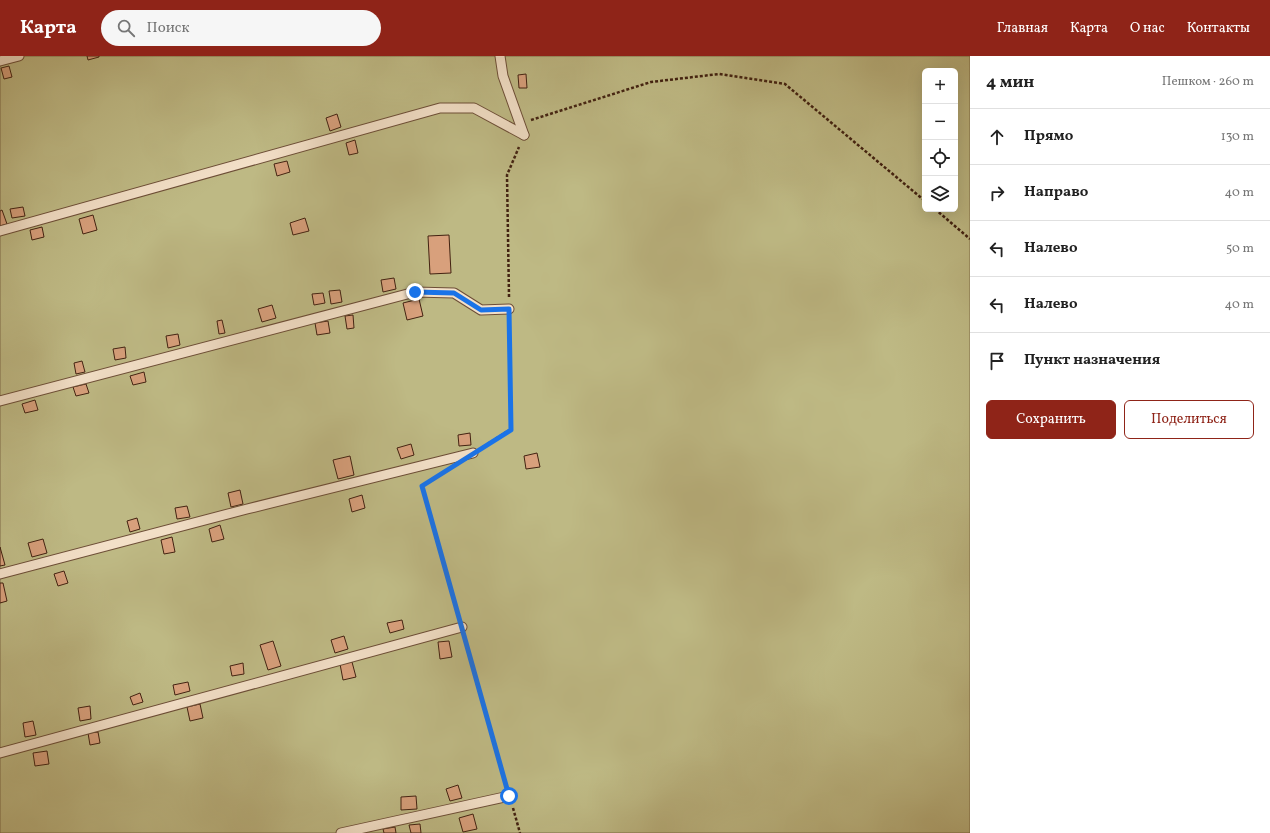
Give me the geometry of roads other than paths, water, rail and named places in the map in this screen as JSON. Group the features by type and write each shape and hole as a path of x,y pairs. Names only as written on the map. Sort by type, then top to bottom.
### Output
{"lane":[{"path":"0,61 19,56"},
{"path":"0,231 440,108 474,108 524,135 503,76 500,56"},
{"path":"0,401 415,292 454,293 481,310 509,309"},
{"path":"0,574 247,509 474,453"},
{"path":"0,752 462,627"},
{"path":"341,833 509,796"}]}
